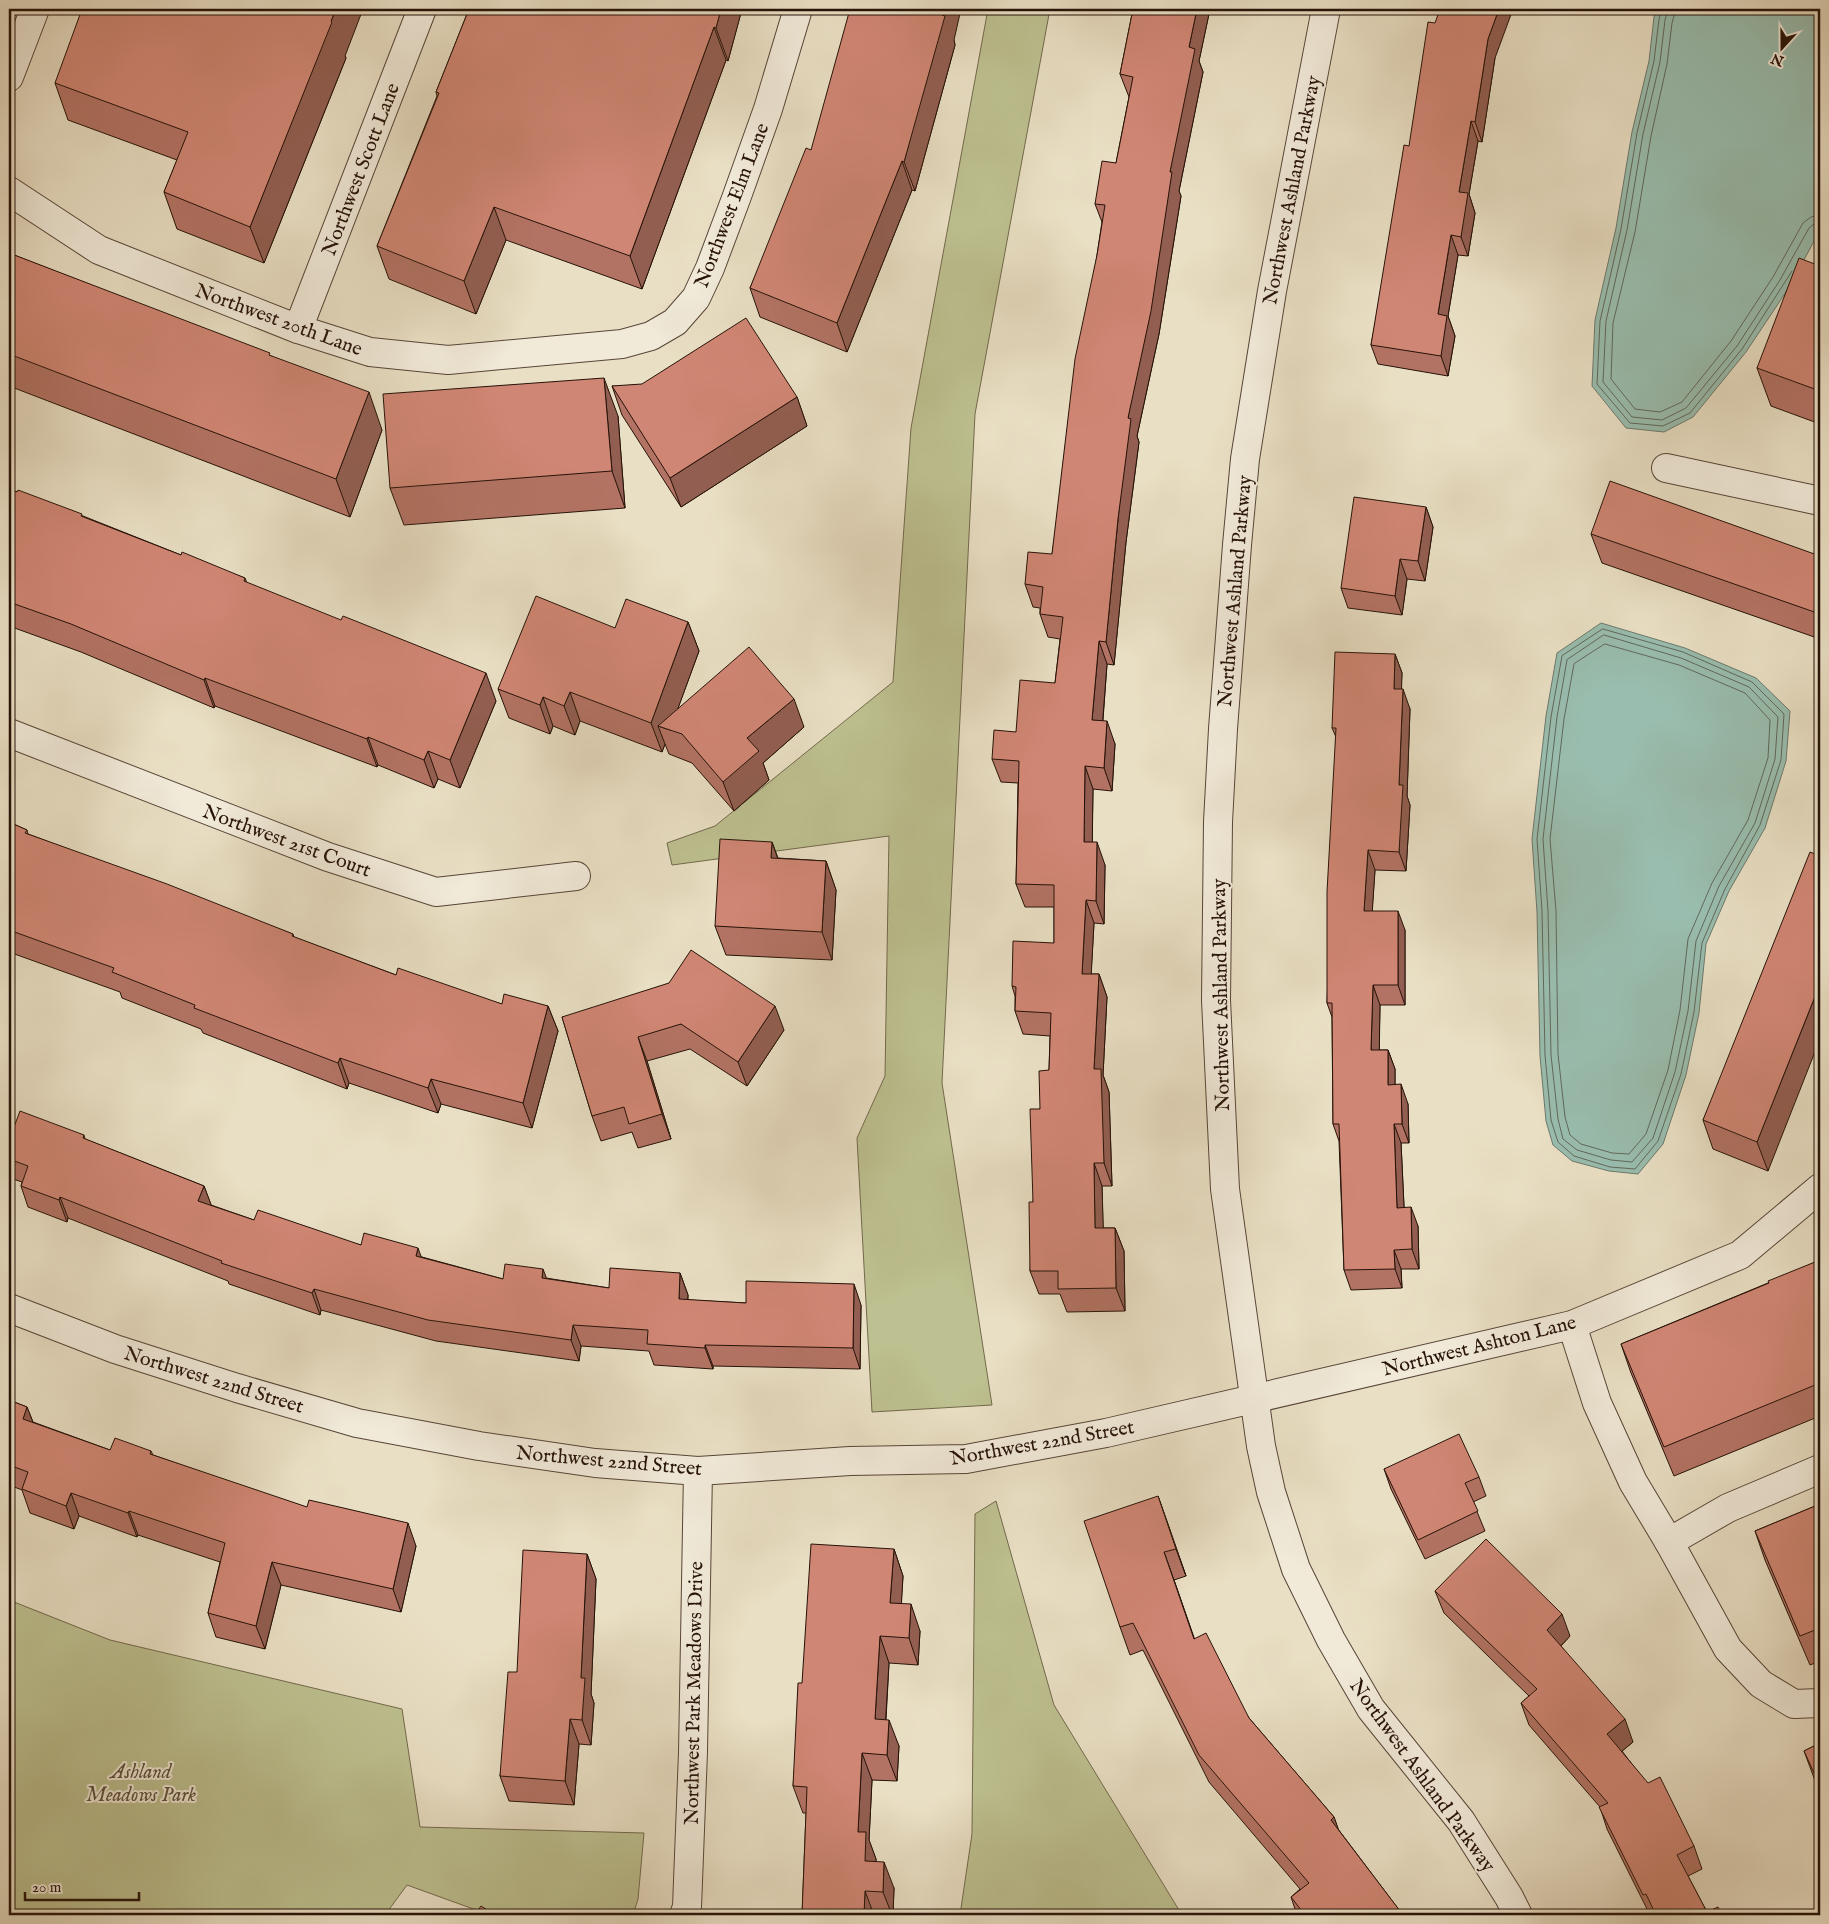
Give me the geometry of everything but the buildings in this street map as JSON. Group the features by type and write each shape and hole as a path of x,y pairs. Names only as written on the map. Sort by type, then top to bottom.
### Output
{"street":[{"path":"9,77 35,9"},
{"name":"Northwest Scott Lane","path":"298,329 422,9"},
{"name":"Northwest Elm Lane","path":"573,349 622,344 651,336 675,322 696,298 710,268 737,196 768,108 798,9"},
{"name":"Northwest Ashland Parkway","path":"1326,9 1276,272 1247,450 1237,545 1218,822 1216,1000 1225,1190 1261,1446 1271,1492 1296,1569 1331,1640 1371,1709 1461,1822 1509,1897 1518,1915"},
{"name":"Northwest 20th Lane","path":"9,191 99,250 298,329 370,352 448,360 573,349"},
{"path":"1666,468 1820,501"},
{"name":"Northwest 21st Court","path":"9,733 328,857 436,892 576,876"},
{"name":"Northwest Ashton Lane","path":"1254,1400 1431,1356 1572,1325 1740,1255 1820,1188"},
{"name":"Northwest 22nd Street","path":"9,1308 115,1349 236,1388 357,1423 498,1449 595,1463 698,1471 850,1461 966,1459 1106,1433 1254,1400"},
{"path":"1572,1325 1596,1403 1633,1482 1728,1650 1761,1684 1794,1704 1820,1703"},
{"path":"1668,1542 1728,1508 1820,1469"},
{"name":"Northwest Park Meadows Drive","path":"684,1915 687,1906 693,1752 698,1471"}],"green space":[{"path":"988,9 1050,9 975,414 942,1083 992,1405 872,1412 857,1138 885,1076 889,836 672,865 667,843 715,826 893,682 911,428"},
{"path":"996,1501 1054,1705 1182,1915 960,1915 972,1834 975,1514"},
{"name":"Ashland Meadows Park","path":"9,1600 110,1640 402,1709 420,1827 644,1833 638,1899 633,1915 490,1915 407,1885 385,1915 15,1915 9,1910"}],"water":[{"path":"1658,9 1820,9 1820,230 1790,286 1746,352 1693,417 1664,432 1626,428 1592,386 1595,320 1616,228 1632,132 1649,61 1654,17"},
{"path":"1601,623 1685,648 1756,678 1790,711 1786,761 1765,828 1729,891 1706,944 1699,1013 1686,1075 1663,1144 1638,1174 1609,1171 1572,1161 1553,1145 1546,1121 1540,1056 1537,912 1532,839 1546,716 1557,653"}]}
